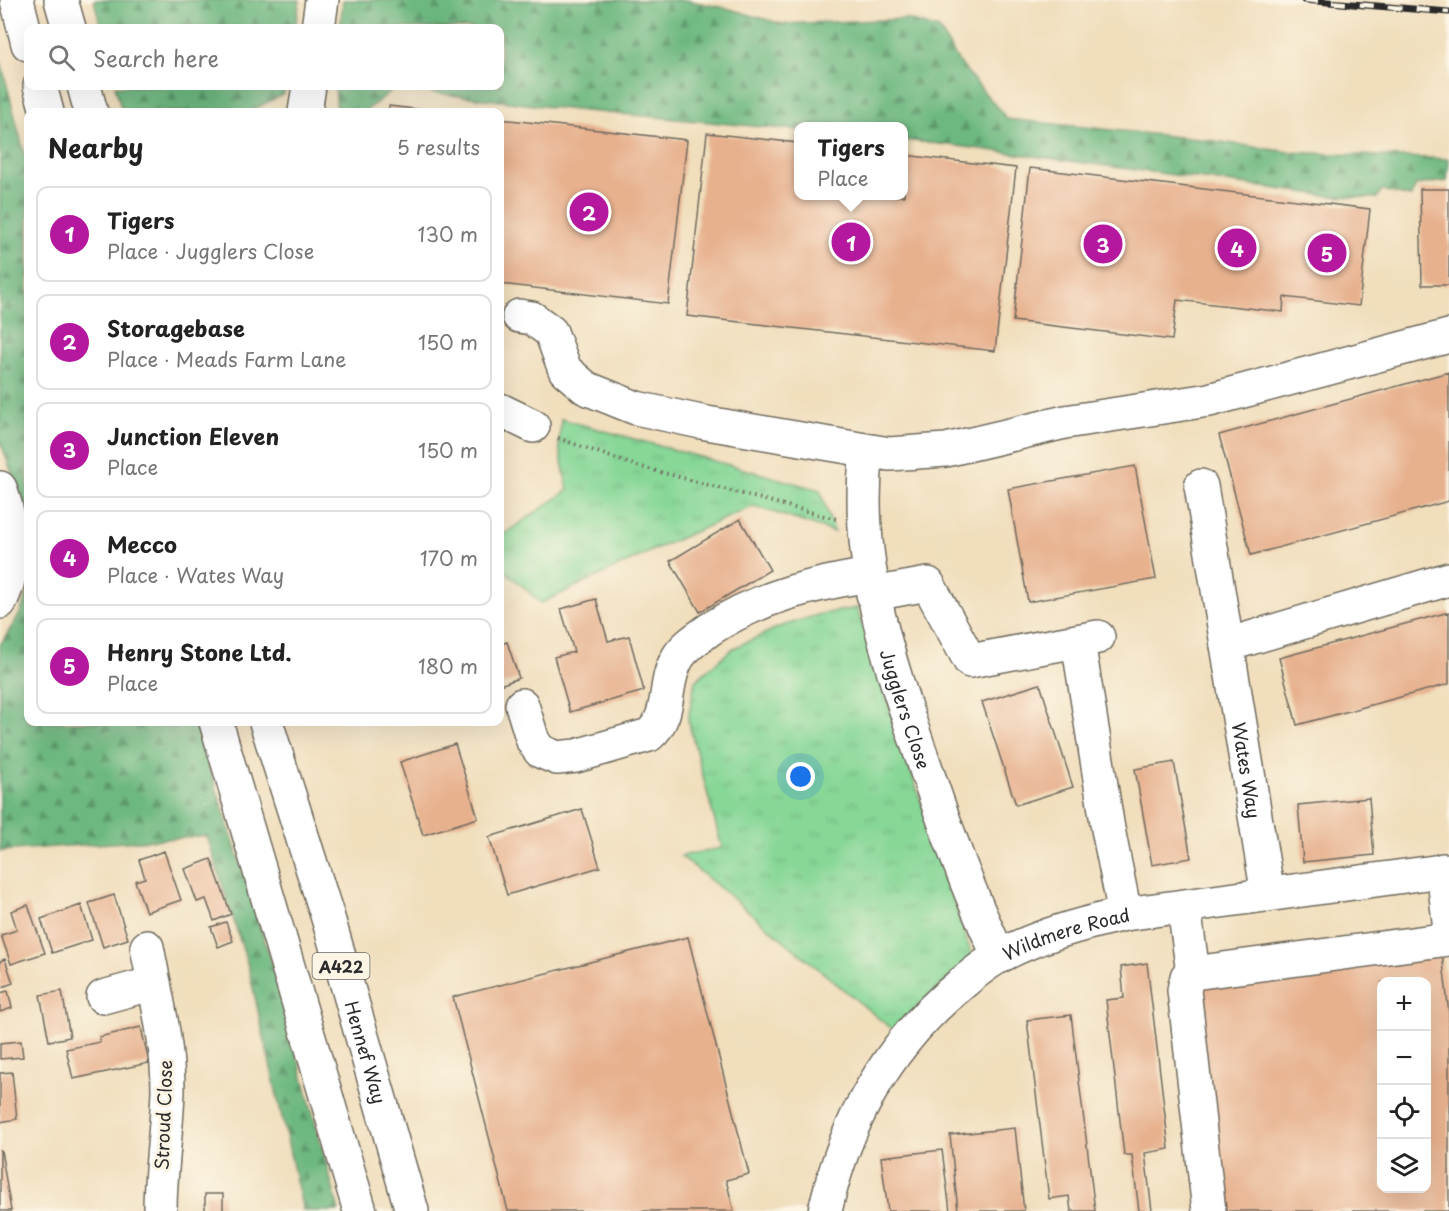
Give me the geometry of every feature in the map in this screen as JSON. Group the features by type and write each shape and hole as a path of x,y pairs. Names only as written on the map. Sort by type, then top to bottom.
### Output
{"main road":[{"path":"17,0 24,28"},
{"path":"61,0 68,24"},
{"path":"319,24 322,0"},
{"path":"41,90 46,108"},
{"path":"85,90 90,108"},
{"path":"306,108 308,90"},
{"path":"519,316 532,318 551,332 565,370 586,388 636,408 867,452 889,454 946,450 1065,422 1209,400 1449,336"},
{"path":"504,412 533,426"},
{"name":"Jugglers Close","path":"867,452 864,525 871,584 910,723 961,870 999,956"},
{"name":"Wates Way","path":"1202,486 1268,895"},
{"path":"0,488 6,506 12,548 12,565 0,602"},
{"path":"1227,645 1449,579"},
{"path":"522,705 533,741 540,751 557,758 576,756 649,735 658,727 663,718 667,691 676,660 684,649 725,619 779,595 827,582 928,584 970,661 1088,639 1108,829 1125,914"},
{"name":"A422","path":"217,726 360,1211"},
{"name":"Hennef Way","path":"267,726 328,918 412,1211"},
{"path":"1446,870 1449,921"},
{"name":"Wildmere Road","path":"825,1211 833,1175 849,1132 869,1091 893,1054 943,999 999,956 1071,927 1125,914 1446,870"},
{"path":"1184,907 1193,973"},
{"path":"1209,1211 1184,990 1187,978 1193,973 1449,939"},
{"name":"Stroud Close","path":"147,947 162,1020 167,1067 160,1211"},
{"path":"103,996 154,983"}],"path":[{"path":"533,426 573,444 634,465 864,525"}],"green space":[{"path":"94,0 300,0 296,24 100,24"},
{"path":"343,0 685,0 730,9 782,24 906,19 939,29 958,61 1007,119 1208,140 1289,152 1449,159 1447,181 1416,185 1411,197 1382,190 1377,198 1330,196 908,140 908,122 794,122 794,130 575,110 411,90 504,90 504,24 340,24"},
{"path":"0,58 24,152 24,506 0,441"},
{"path":"116,90 284,90 284,94 256,108 121,108"},
{"path":"335,90 392,90 369,108 337,108"},
{"path":"561,419 820,490 834,532 754,506 541,603 504,570 504,534 568,490 559,447"},
{"path":"24,602 24,726 196,726 275,973 339,1211 303,1211 248,966 207,836 0,851 0,645 20,614"},
{"path":"857,608 972,956 893,1030 681,856 722,848 688,720 695,681 732,649 779,627 821,614"}],"building":[{"path":"504,119 687,140 668,304 504,284"},
{"path":"707,133 794,143 794,200 908,200 908,155 1016,168 995,351 687,316"},
{"path":"1030,168 1370,209 1359,306 1284,297 1283,312 1177,300 1172,340 1013,321"},
{"path":"1420,189 1449,189 1449,285 1422,285"},
{"path":"1449,372 1449,501 1251,555 1219,435"},
{"path":"1135,466 1156,579 1028,602 1008,489"},
{"path":"740,519 770,570 700,612 670,561"},
{"path":"596,599 608,641 629,636 644,691 570,712 554,657 574,652 561,609"},
{"path":"1449,612 1449,684 1297,725 1279,658"},
{"path":"507,642 519,678 504,684 504,643"},
{"path":"1040,684 1073,787 1016,805 982,702"},
{"path":"455,744 478,818 423,835 400,762"},
{"path":"1174,762 1191,858 1152,865 1135,769"},
{"path":"1369,798 1374,855 1303,862 1298,805"},
{"path":"582,809 600,867 507,895 489,837"},
{"path":"164,851 181,900 146,912 135,881 145,878 139,860"},
{"path":"211,859 231,914 214,921 206,899 197,902 185,869"},
{"path":"114,895 128,939 103,947 89,903"},
{"path":"28,905 45,953 11,964 1,935 17,930 11,911"},
{"path":"81,905 92,940 52,953 41,919"},
{"path":"226,922 233,941 218,947 211,927"},
{"path":"688,937 749,1174 726,1180 734,1211 508,1211 453,997"},
{"path":"1442,953 1449,1014 1449,1211 1221,1211 1193,984"},
{"path":"5,959 13,983 0,988 0,961"},
{"path":"1147,963 1169,1149 1145,1153 1152,1211 1139,1211 1132,1155 1124,1155 1106,1000 1124,998 1121,967"},
{"path":"8,991 12,1008 0,1012 0,993"},
{"path":"62,991 70,1037 49,1041 40,995"},
{"path":"1071,1015 1095,1211 1071,1211 1069,1196 1049,1199 1027,1020"},
{"path":"141,1027 149,1063 73,1079 66,1049 100,1042 99,1037"},
{"path":"21,1041 23,1057 0,1059 0,1043"},
{"path":"12,1072 17,1119 0,1122 0,1073"},
{"path":"1015,1128 1024,1211 958,1211 950,1135"},
{"path":"1,1150 11,1211 0,1211"},
{"path":"942,1150 950,1211 888,1211 881,1157"},
{"path":"205,1194 223,1194 223,1211 205,1211"}],"railway":[{"path":"1304,0 1449,12"}],"place":[{"name":"Storagebase","path":"589,212"},
{"name":"Tigers","path":"851,242"},
{"name":"Junction Eleven","path":"1103,244"},
{"name":"Mecco","path":"1237,248"},
{"name":"Henry Stone Ltd.","path":"1327,253"}]}
